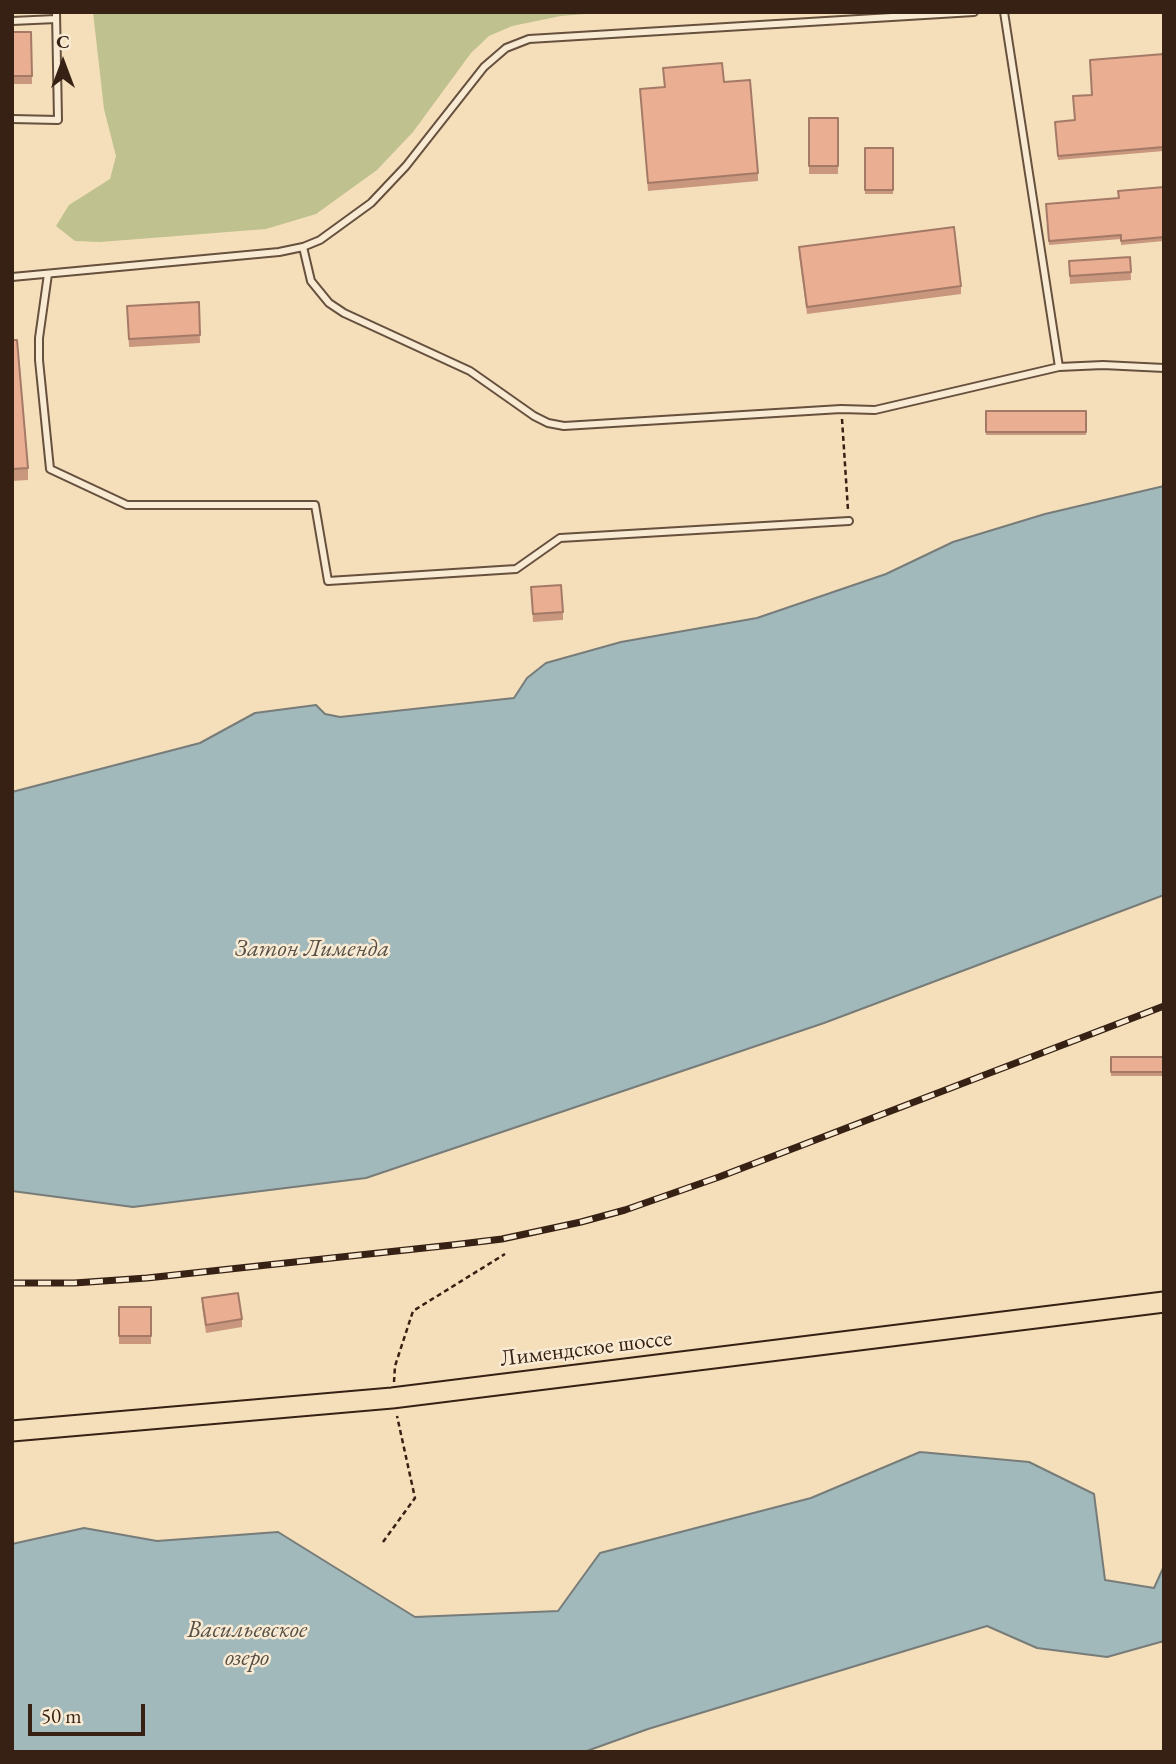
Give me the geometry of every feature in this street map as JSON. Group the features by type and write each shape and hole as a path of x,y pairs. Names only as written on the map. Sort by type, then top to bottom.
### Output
{"main road":[{"name":"Лимендское шоссе","path":"12,1431 392,1398 1164,1302"}],"lane":[{"path":"12,277 279,252 320,240 371,202 406,166 484,67 518,42 543,37 974,12"},
{"path":"1004,12 1059,367"},
{"path":"12,21 56,16 58,120 12,119"},
{"path":"303,247 311,281 329,303 360,321 470,371 548,423 583,426 841,409 875,410 1059,367 1103,365 1164,368"},
{"path":"48,274 39,360 50,469 127,505 314,505 328,581 516,569 560,538 849,521"}],"path":[{"path":"841,409 849,521"},
{"path":"383,1542 415,1498 392,1398 395,1366 413,1311 505,1254"}],"green space":[{"path":"93,12 610,12 561,16 512,26 489,36 471,53 413,132 377,170 316,214 266,229 100,242 75,241 56,226 69,205 110,179 116,156 104,109"}],"water":[{"name":"Затон Лименда","path":"1164,486 1164,895 824,1023 366,1178 133,1207 12,1191 12,792 200,743 255,713 316,705 325,714 340,717 514,698 527,678 546,663 621,642 757,618 886,574 953,542 1045,514"},
{"name":"Васильевское озеро","path":"920,1452 1029,1462 1094,1494 1105,1580 1154,1588 1164,1566 1164,1641 1107,1657 1037,1648 987,1626 648,1729 584,1752 12,1752 12,1544 84,1528 157,1541 278,1532 415,1617 558,1611 600,1553 811,1498"}],"building":[{"path":"12,32 31,32 32,76 12,76"},
{"path":"1164,54 1164,147 1058,156 1055,122 1075,120 1073,96 1092,95 1090,60"},
{"path":"722,63 724,82 750,80 758,173 648,183 640,89 665,87 663,68"},
{"path":"809,118 838,118 838,166 809,166"},
{"path":"865,148 893,148 893,190 865,190"},
{"path":"1164,187 1164,237 1121,241 1121,235 1049,241 1046,204 1119,198 1118,191"},
{"path":"954,227 961,286 807,307 799,247"},
{"path":"1130,257 1131,272 1070,276 1069,261"},
{"path":"199,302 200,335 129,339 127,306"},
{"path":"12,340 17,340 28,468 12,469"},
{"path":"986,411 1086,411 1086,432 986,432"},
{"path":"561,585 563,612 533,614 531,587"},
{"path":"1111,1057 1164,1057 1164,1072 1111,1072"},
{"path":"238,1293 242,1319 206,1325 202,1298"},
{"path":"119,1307 151,1307 151,1336 119,1336"}],"railway":[{"path":"12,1283 74,1283 147,1278 502,1239 581,1222 625,1210 719,1177 1164,1006"}]}
